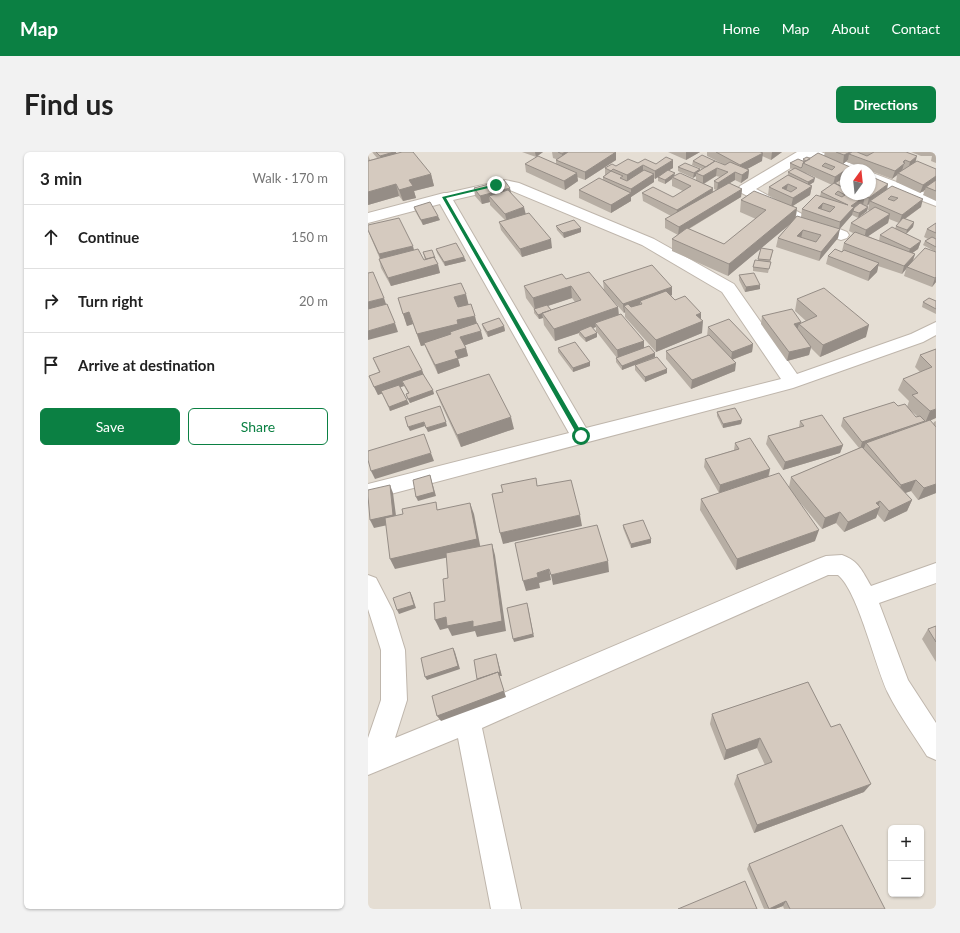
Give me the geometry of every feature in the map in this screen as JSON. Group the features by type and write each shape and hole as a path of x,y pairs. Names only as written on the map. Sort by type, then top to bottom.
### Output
{"street":[{"path":"840,164 808,152 745,189 797,217 841,235"},
{"path":"876,178 936,202"},
{"path":"368,218 444,197 505,184 514,186 648,242 728,288 793,382"},
{"path":"444,197 581,436"},
{"path":"368,492 793,382 917,338 936,328"},
{"path":"371,761 468,721 826,566 842,565 852,572 865,598 898,686 936,747"},
{"path":"865,598 936,572"},
{"path":"368,585 381,611 393,650 394,700 371,761"},
{"path":"468,721 506,909"}],"shaded area":[{"path":"368,152 936,152 936,909 368,909"}],"building":[{"path":"376,152 394,152 380,156"},
{"path":"402,152 413,152 431,174 409,180 413,186 399,190 396,184 368,192 368,161"},
{"path":"568,152 616,152 585,172 556,160"},
{"path":"716,152 760,152 763,153 740,165"},
{"path":"836,152 850,152 844,155"},
{"path":"852,152 857,152 867,156 874,152 906,152 917,156 910,162 905,160 903,162 905,163 895,171 849,154"},
{"path":"818,153 843,164 840,164 840,174 835,177 803,163","holes":["825,163 835,167 832,170 822,166"]},
{"path":"702,155 715,161 706,167 693,161"},
{"path":"538,156 577,173 564,181 525,164"},
{"path":"666,157 673,160 655,171 643,165 627,175 613,169 611,171 605,168 612,164 616,166 628,159 638,163 645,159 656,164"},
{"path":"807,157 810,159 806,161 803,159"},
{"path":"798,159 805,162 801,168 790,163"},
{"path":"715,161 725,165 730,162 749,170 742,175 735,172 718,183 714,181 728,172 717,168 703,176 696,173"},
{"path":"917,161 936,169 936,176 923,185 898,173"},
{"path":"685,163 700,169 694,173 678,167"},
{"path":"795,168 815,178 808,182 788,172"},
{"path":"644,170 654,174 631,189 603,177 611,171 623,176 620,178 627,181"},
{"path":"668,170 675,173 665,180 658,177"},
{"path":"680,173 713,188 677,210 642,193 653,187 673,197 691,186 672,177"},
{"path":"788,175 812,186 793,198 769,187","holes":["788,184 797,188 791,192 782,188"]},
{"path":"599,178 631,193 611,205 579,190"},
{"path":"876,179 888,184 876,193"},
{"path":"504,180 510,188 480,196 474,188"},
{"path":"840,180 840,186 835,183"},
{"path":"936,180 936,191 926,187"},
{"path":"729,183 742,189 679,227 665,219"},
{"path":"834,183 840,186 840,192 838,191 835,194 840,196 840,200 859,200 851,206 854,207 840,222 802,209 816,195 848,205 821,192","holes":["823,203 835,207 830,212 818,208"]},
{"path":"892,186 923,199 902,215 870,201 876,200 876,197","holes":["891,196 898,198 894,201 888,199"]},
{"path":"508,190 524,207 505,214 489,196"},
{"path":"754,191 797,208 729,264 672,239 687,228 724,244 766,210 741,200"},
{"path":"430,202 438,216 421,220 414,207"},
{"path":"860,203 868,207 859,213 853,211 854,208"},
{"path":"875,207 890,214 866,230 851,223"},
{"path":"529,213 551,239 520,249 499,222"},
{"path":"797,216 840,229 821,252 778,238","holes":["803,230 821,235 816,242 797,236"]},
{"path":"399,218 413,246 379,254 368,230 368,225"},
{"path":"903,218 914,222 907,230 896,226"},
{"path":"574,220 581,228 563,233 556,226"},
{"path":"936,223 936,233 927,229"},
{"path":"892,227 921,241 910,249 880,235"},
{"path":"855,232 915,254 904,266 844,243"},
{"path":"932,237 936,239 936,247 925,241"},
{"path":"456,243 464,257 444,262 436,249"},
{"path":"761,248 773,250 770,260 758,259"},
{"path":"925,248 936,252 935,278 907,267"},
{"path":"418,249 424,260 434,257 438,264 388,278 379,259"},
{"path":"835,249 842,252 844,250 879,263 870,272 828,256"},
{"path":"432,250 435,258 426,259 423,252"},
{"path":"755,260 771,262 769,269 753,267"},
{"path":"652,265 672,287 623,304 603,281"},
{"path":"373,272 384,298 368,302 368,273"},
{"path":"589,272 618,307 554,329 542,313 581,300 571,286 533,298 524,286 562,274 566,279"},
{"path":"754,273 760,285 746,287 739,275"},
{"path":"461,283 466,294 454,297 458,307 471,304 475,316 457,320 458,324 417,334 409,312 403,314 398,298"},
{"path":"824,288 869,325 823,345 799,324 817,316 797,299"},
{"path":"666,291 675,300 685,296 701,313 696,315 703,321 656,340 624,306 628,304 631,307 642,304 640,301"},
{"path":"929,298 936,301 936,309 923,302"},
{"path":"387,304 395,323 368,331 368,309"},
{"path":"547,305 551,310 538,315 534,309"},
{"path":"792,309 801,322 794,324 811,347 789,352 762,316"},
{"path":"621,314 644,341 617,350 595,323"},
{"path":"499,318 504,326 487,332 482,324"},
{"path":"729,319 753,344 732,352 708,327"},
{"path":"477,323 481,331 460,337 466,348 455,351 458,358 435,365 424,343"},
{"path":"591,326 597,333 585,338 579,331"},
{"path":"709,335 736,363 692,380 666,351"},
{"path":"575,342 590,362 573,368 558,348"},
{"path":"409,346 422,370 374,387 369,376 380,372 373,358"},
{"path":"649,346 655,353 622,366 616,358"},
{"path":"936,349 936,409 930,411 912,395 918,393 903,379 932,367 920,355"},
{"path":"657,357 667,369 645,377 635,365"},
{"path":"423,374 433,390 408,399 406,394 409,393 402,381"},
{"path":"489,374 511,417 457,435 436,391"},
{"path":"399,385 407,400 389,407 381,391"},
{"path":"894,402 898,406 905,404 916,417 920,416 925,421 862,442 843,418"},
{"path":"440,406 446,422 426,428 424,422 408,427 405,417"},
{"path":"735,408 742,420 723,424 717,412"},
{"path":"822,415 843,445 785,462 768,436 804,426 800,421"},
{"path":"930,420 936,427 936,484 924,488 916,480 901,485 866,443"},
{"path":"424,434 431,453 371,471 368,460 368,451"},
{"path":"750,438 770,469 720,485 705,459 739,449 735,443"},
{"path":"862,447 912,500 889,511 880,501 876,503 880,507 848,522 840,512 825,518 791,477"},
{"path":"779,473 819,530 737,559 701,499"},
{"path":"430,475 434,492 416,497 413,480"},
{"path":"536,478 537,486 571,480 580,515 500,533 492,494 503,492 501,485"},
{"path":"390,485 393,515 370,520 368,490"},
{"path":"436,502 437,510 470,503 477,539 390,559 385,518 403,514 402,509"},
{"path":"643,520 651,539 631,544 623,525"},
{"path":"597,525 608,561 551,575 549,569 537,573 538,577 523,581 515,543"},
{"path":"492,544 502,621 473,627 473,621 447,626 446,617 435,620 434,603 445,601 443,579 448,578 446,553"},
{"path":"410,592 414,605 397,610 393,598"},
{"path":"527,603 533,634 513,639 507,608"},
{"path":"936,626 936,642 928,629"},
{"path":"453,648 458,666 425,677 421,658"},
{"path":"496,654 500,672 477,679 474,660"},
{"path":"498,672 504,691 437,716 432,696"},
{"path":"808,682 831,727 840,724 871,784 757,825 737,775 772,762 760,738 726,750 712,714"},
{"path":"842,825 885,909 790,909 786,901 769,909 749,864"},
{"path":"745,881 757,909 678,909"}],"route":[{"path":"496,185 444,197 581,436"}]}
